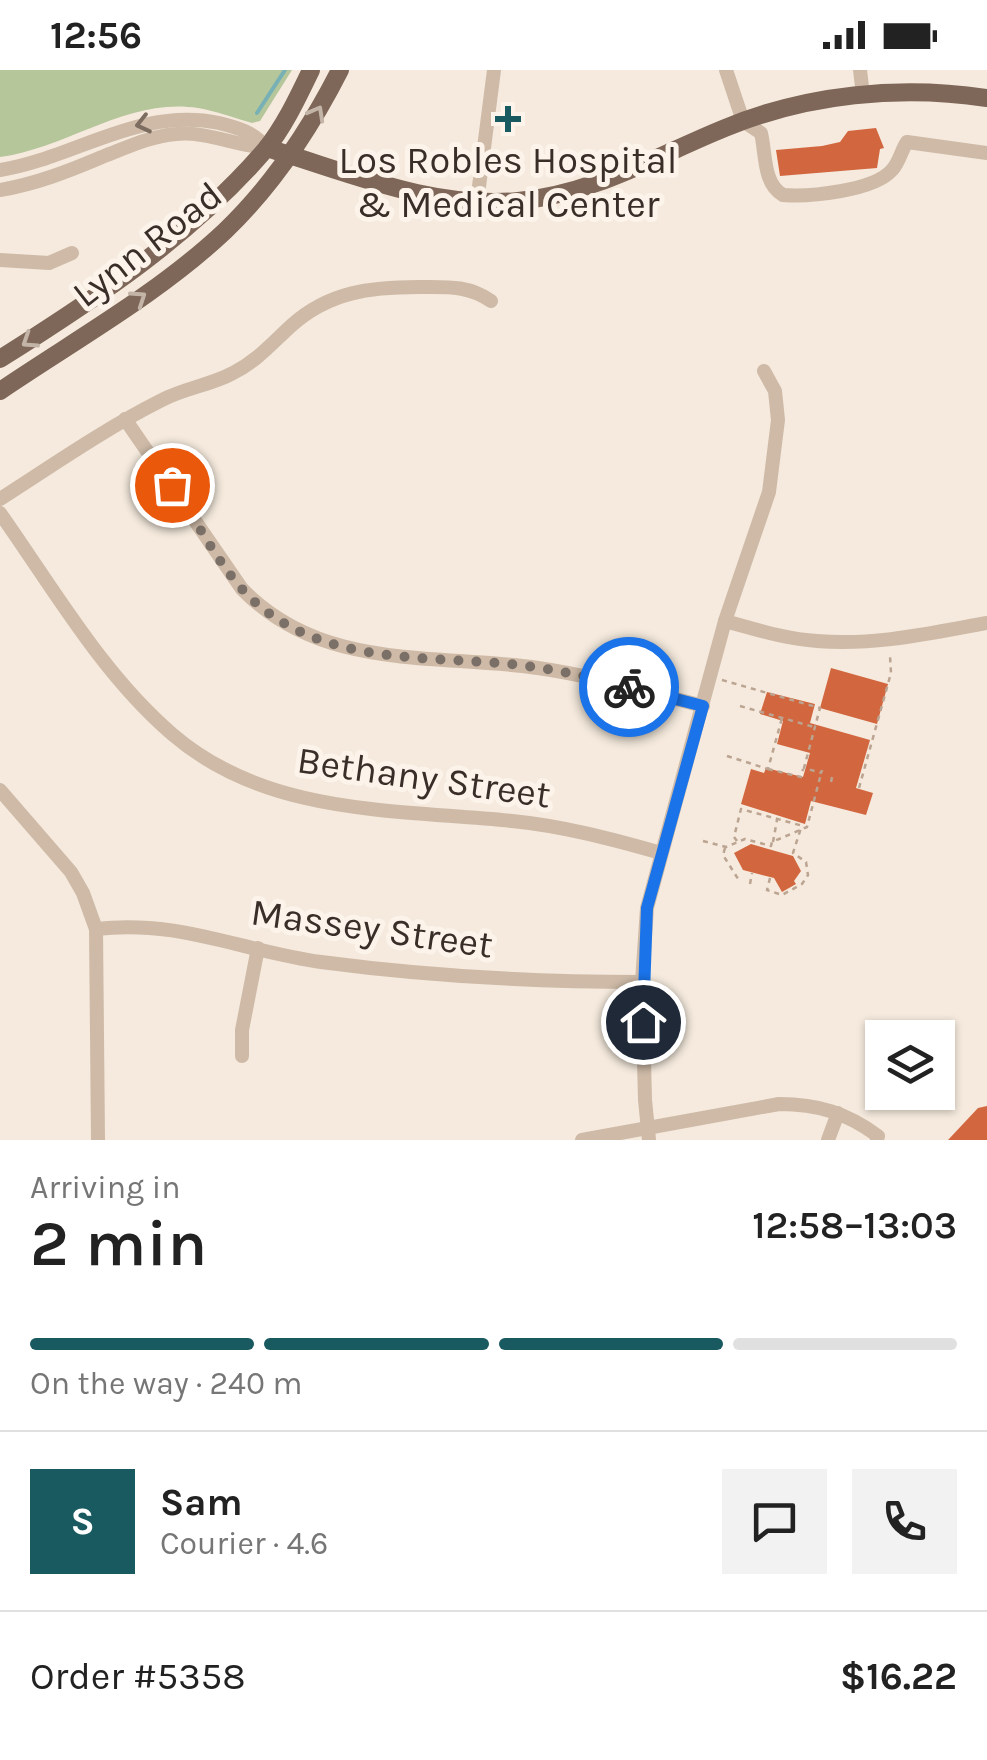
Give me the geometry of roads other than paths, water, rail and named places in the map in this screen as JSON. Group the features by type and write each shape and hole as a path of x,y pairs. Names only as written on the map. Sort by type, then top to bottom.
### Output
{"main road":[{"name":"Lynn Road","path":"0,360 171,242 208,210 266,148 312,70"},
{"name":"Lynn Road","path":"0,391 174,274 206,248 244,211 290,155 340,70"},
{"path":"266,148 411,192 477,202 522,201 575,191 625,174 743,121 805,103 929,92 987,98"}],"street":[{"path":"477,202 494,70"},
{"path":"726,70 743,121 761,133 770,182 783,195 841,190 875,180 890,172 908,142 987,153"},
{"path":"860,70 863,95"},
{"path":"0,170 44,160 128,127 172,118 231,126 254,134 266,148"},
{"path":"0,190 26,185 140,142 178,133 266,148"},
{"path":"0,260 50,263 72,253"},
{"path":"0,499 125,419 167,397 247,366 293,324 340,295 378,287 450,287 474,289 491,301"},
{"path":"648,1135 642,982 647,908 725,621 769,492 778,420 775,391 764,371"},
{"path":"125,419 242,589 294,629 359,652 542,668 703,706"},
{"name":"Bethany Street","path":"0,513 131,695 174,736 240,777 326,804 540,824 661,853"},
{"path":"725,621 779,636 844,642 921,635 987,623"},
{"path":"1,794 71,872 96,929 98,1140"},
{"name":"Massey Street","path":"96,929 160,926 323,962 547,982 642,982"},
{"path":"242,1056 242,1030 258,948"},
{"path":"582,1140 648,1135 779,1104 806,1104 838,1112 855,1119 877,1138"},
{"path":"828,1140 838,1112"}],"waterway":[{"path":"257,113 285,70"}],"place":[{"name":"Los Robles Hospital & Medical Center","path":"508,119"}]}
